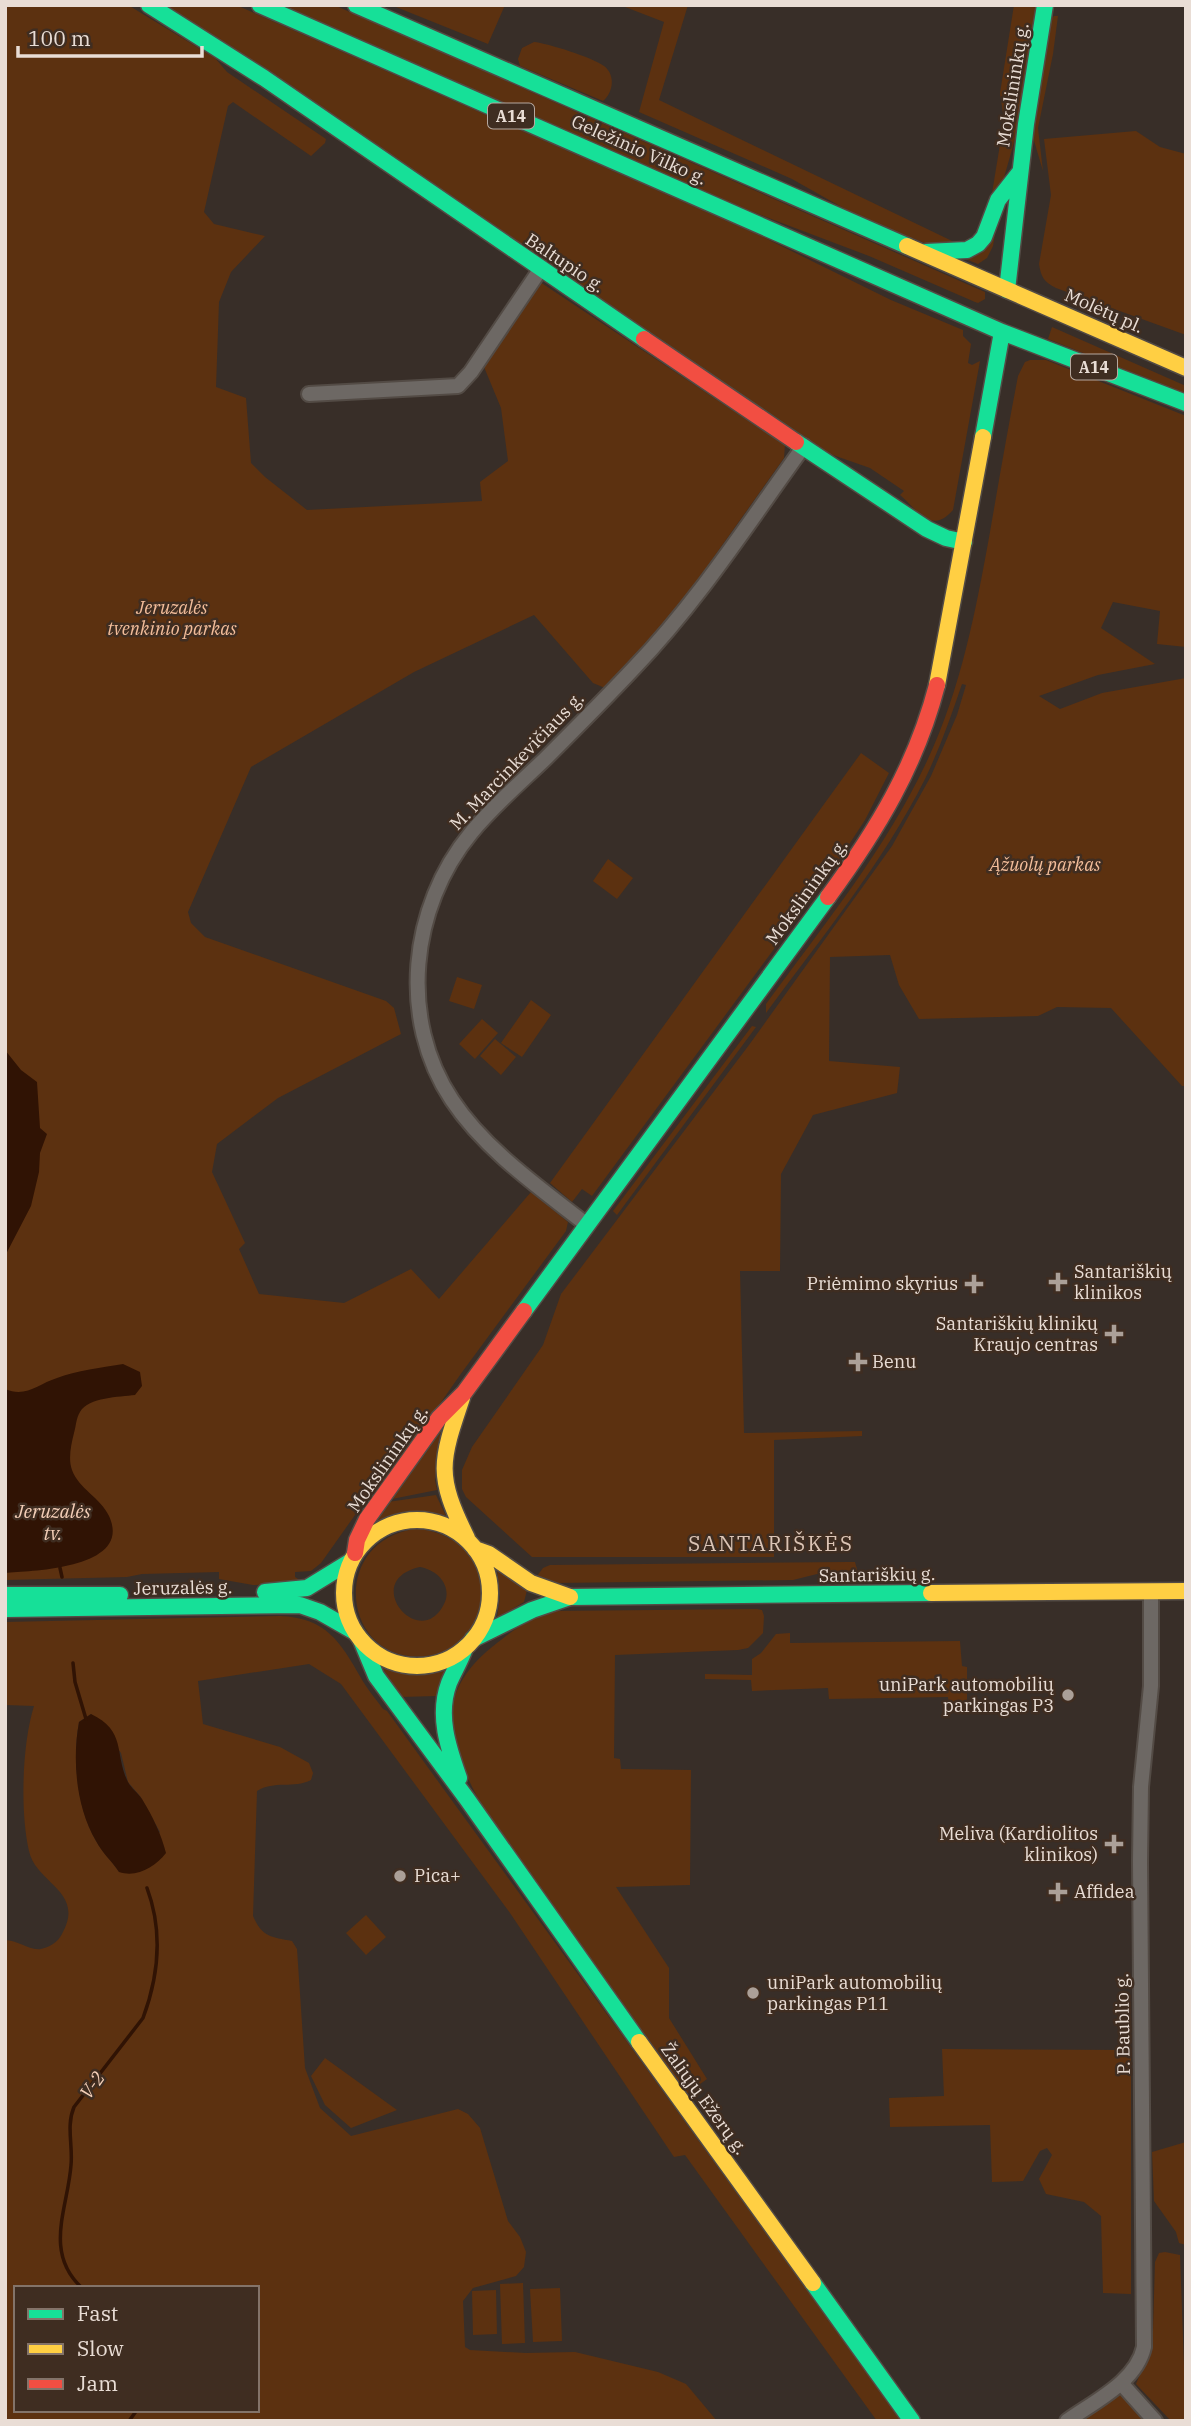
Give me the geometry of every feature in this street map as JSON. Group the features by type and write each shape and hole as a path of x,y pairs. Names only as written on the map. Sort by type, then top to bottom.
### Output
{"main road":[{"name":"Baltupio g.","path":"149,5 264,78 540,270 927,529 946,538 964,542"},
{"name":"Geležinio Vilko g.","path":"260,5 1002,332"},
{"name":"Geležinio Vilko g.","path":"356,5 1007,290"},
{"name":"Mokslininkų g.","path":"353,1557 367,1518 439,1418 464,1393 840,881 903,781 933,702 964,542 1002,332 1026,124 1045,5"},
{"name":"Mokslininkų g.","path":"923,252 967,250 978,244 984,237 999,200 1020,171"},
{"name":"Molėtų pl.","path":"1007,290 1186,368"},
{"name":"A14","path":"1002,332 1186,403"},
{"name":"Mokslininkų g.","path":"464,1393 446,1447 442,1474 451,1507 472,1546"},
{"path":"408,1520 425,1520 455,1530 472,1546 486,1571 490,1595 482,1626 469,1644 451,1657 436,1663 411,1665 387,1660 358,1636 348,1619 344,1597 346,1575 353,1557 365,1541 393,1524 408,1520"},
{"name":"Santariškių g.","path":"472,1546 502,1562 531,1583 570,1597"},
{"name":"Jeruzalės g.","path":"5,1595 286,1592 307,1588 353,1557"},
{"name":"Santariškių g.","path":"469,1644 527,1611 570,1597 1186,1591"},
{"name":"Jeruzalės g.","path":"5,1609 300,1605 320,1612 358,1636"},
{"name":"Žaliųjų Ežerų g.","path":"358,1636 376,1676 467,1798 512,1865 912,2421"},
{"name":"Žaliųjų Ežerų g.","path":"467,1798 446,1741 442,1714 449,1681 469,1644"}],"street":[{"path":"309,394 458,386 471,372 540,270"},
{"name":"M. Marcinkevičiaus g.","path":"587,1225 531,1181 483,1137 452,1101 442,1083 426,1041 418,992 417,966 428,914 447,867 470,834 678,621 804,446"},
{"name":"P. Baublio g.","path":"1067,2421 1121,2383 1135,2369 1141,2359 1145,2334 1140,1861 1141,1787 1151,1686 1151,1591"},
{"path":"1121,2383 1155,2421"}],"green space":[{"name":"Jeruzalės tvenkinio parkas","path":"5,5 128,5 215,58 227,72 326,139 311,156 233,102 228,106 204,212 214,224 265,236 231,272 219,302 216,387 246,398 251,463 307,510 482,501 480,482 508,461 501,408 484,367 540,282 785,445 784,458 694,585 645,645 605,688 593,683 534,615 414,672 251,767 188,912 191,923 205,937 386,1001 394,1008 401,1034 278,1098 217,1144 212,1172 245,1243 239,1249 259,1294 344,1303 411,1269 439,1299 531,1192 568,1222 566,1231 382,1487 377,1484 321,1563 311,1571 295,1572 295,1577 301,1581 293,1584 253,1585 219,1579 219,1572 5,1580"},
{"path":"162,5 236,5 763,237 891,300 963,330 963,336 971,344 968,363 972,365 980,361 953,510 937,521 924,517 900,495 904,491 870,468 830,454"},
{"path":"281,5 334,5 985,292 985,299 975,302 869,256 745,209"},
{"path":"391,5 505,5 488,44"},
{"path":"620,5 688,5 659,100 975,252 983,248 1004,120 1000,93 1014,5 1038,5 1019,125 1005,174 993,246 987,258 978,264 861,218 792,179 639,112 664,22"},
{"path":"1058,16 1053,54 1038,128 1043,171 1032,134 1048,22"},
{"path":"534,42 570,51 604,66 612,79 606,98 603,101 520,66 518,59 522,48"},
{"path":"1136,131 1160,147 1186,154 1186,335 1056,288 1046,281 1040,269 1051,195 1044,139"},
{"path":"1052,327 1186,386 1186,394 1048,339"},
{"name":"Ąžuolų parkas","path":"1046,360 1186,416 1186,647 1157,644 1160,611 1113,602 1101,628 1155,664 1098,675 1039,696 1060,709 1102,693 1186,678 1186,1086 1182,1086 1111,1008 1057,1007 1038,1016 919,1019 899,985 890,955 830,957 829,1061 900,1067 897,1093 813,1115 781,1174 780,1271 740,1271 744,1433 862,1431 862,1436 774,1440 774,1557 532,1557 466,1497 462,1489 462,1470 472,1447 543,1345 561,1294 749,1045 892,846 931,776 957,715 966,685 962,684 925,779 890,840 766,1013 766,1004 893,825 939,734 973,620 1018,376 1025,362"},
{"path":"861,753 889,773 865,820 833,869 592,1196 582,1189 572,1202 550,1183"},
{"path":"608,859 633,878 617,899 593,881"},
{"path":"457,977 482,985 474,1009 449,1001"},
{"path":"531,1000 551,1015 522,1057 501,1043"},
{"path":"482,1019 498,1033 475,1059 459,1044"},
{"path":"752,1026 756,1027 617,1215 613,1211"},
{"path":"495,1039 516,1057 501,1075 480,1056"},
{"path":"441,1431 435,1480 437,1490 392,1499"},
{"path":"436,1495 446,1516 407,1513 371,1527 388,1502"},
{"path":"414,1529 433,1532 464,1549 475,1562 483,1595 480,1612 471,1630 452,1648 426,1656 398,1654 377,1642 363,1623 356,1601 358,1578 368,1556 386,1539","holes":["420,1567 442,1580 447,1592 443,1606 432,1618 420,1621 409,1617 400,1608 394,1597 395,1585 403,1574"]},
{"path":"855,1562 858,1573 817,1574 793,1580 556,1583 537,1576 543,1568 550,1565"},
{"path":"497,1569 527,1590 524,1602 497,1618 500,1597"},
{"path":"762,1610 764,1616 763,1633 748,1648 615,1655 614,1758 620,1759 621,1769 691,1770 690,1885 616,1887 669,1968 669,2018 707,2079 685,2095 487,1816 456,1749 452,1708 458,1688 471,1667 520,1626 552,1611"},
{"path":"280,1616 309,1621 330,1634 902,2421 877,2421 685,2155 674,2157 510,1913 341,1684 309,1664 198,1681 203,1724 280,1747 309,1763 313,1773 311,1780 304,1783 270,1786 257,1791 253,1916 264,1932 292,1941 297,1949 305,2068 320,2108 351,2136 458,2109 468,2114 480,2128 508,2221 520,2237 526,2252 524,2267 516,2276 473,2288 463,2301 465,2347 470,2350 526,2353 575,2352 658,2372 686,2384 717,2421 5,2421 5,1940 37,1949 51,1945 62,1934 68,1919 68,1908 64,1898 33,1862 26,1835 24,1778 27,1739 34,1706 5,1705 5,1622","holes":["91,1714 121,1753 128,1782 140,1796 160,1832 119,1872 96,1841 84,1814 76,1767 79,1722"]},
{"path":"790,1633 790,1643 960,1641 962,1666 967,1667 967,1707 949,1708 948,1697 829,1699 828,1688 752,1691 751,1680 705,1679 705,1674 752,1675 752,1659 761,1653 776,1634"},
{"path":"380,1664 411,1674 446,1669 436,1696 401,1697"},
{"path":"366,1915 386,1937 366,1955 346,1933"},
{"path":"942,2049 1131,2050 1131,2294 1103,2293 1101,2216 1084,2202 1046,2194 1039,2179 1052,2155 1047,2148 1040,2151 1023,2181 992,2182 990,2125 890,2127 889,2098 944,2096"},
{"path":"325,2058 397,2110 351,2128 325,2105 311,2076"},
{"path":"1186,2142 1186,2245 1179,2243 1176,2232 1154,2201 1152,2152"},
{"path":"1159,2253 1180,2255 1186,2421 1171,2421 1136,2384 1153,2330 1155,2262"},
{"path":"523,2283 525,2343 502,2344 500,2284"},
{"path":"560,2288 562,2341 533,2342 530,2289"},
{"path":"496,2290 497,2334 473,2335 472,2291"},
{"path":"1119,2391 1144,2421 1077,2421"}],"water":[{"path":"5,1050 21,1070 37,1082 40,1128 47,1134 40,1153 39,1172 31,1206 5,1256"},
{"name":"Jeruzalės tv.","path":"123,1364 140,1372 142,1386 135,1395 105,1399 84,1407 78,1417 70,1452 75,1477 109,1516 113,1533 107,1547 95,1556 77,1563 37,1571 5,1573 5,1389 26,1391 72,1373"},
{"path":"91,1714 110,1728 115,1736 128,1782 146,1806 166,1853 151,1867 132,1874 119,1872 98,1845 89,1828 80,1798 76,1767 77,1737 79,1722"}],"waterway":[{"name":"V-2","path":"60,1568 62,1577"},
{"name":"V-2","path":"73,1663 75,1682 86,1719"},
{"name":"V-2","path":"80,2286 63,2260 61,2245 71,2165 70,2121 74,2107 143,2018 153,1986 157,1953 155,1920 147,1888"},
{"name":"V-2","path":"129,2421 136,2412"}],"traffic: fast":[{"path":"149,5 264,78 644,339"},
{"path":"260,5 1002,332 1186,403"},
{"path":"356,5 907,246"},
{"path":"1007,290 1026,124 1045,5"},
{"path":"926,252 967,250 978,244 984,237 998,200 1020,172"},
{"path":"983,437 1002,332"},
{"path":"796,442 927,529 946,538 964,542"},
{"path":"524,1311 828,897"},
{"path":"265,1592 307,1588 351,1561"},
{"path":"473,1639 532,1610 570,1597 931,1593"},
{"path":"5,1595 120,1595"},
{"path":"5,1609 300,1605 320,1612 355,1632"},
{"path":"361,1640 376,1676 467,1799 639,2042"},
{"path":"459,1778 445,1731 444,1707 449,1683 465,1648"},
{"path":"813,2283 912,2421"}],"traffic: slow":[{"path":"907,246 1186,368"},
{"path":"937,685 983,437"},
{"path":"462,1398 449,1438 445,1469 450,1499 467,1538"},
{"path":"417,1520 445,1526 468,1542 484,1565 490,1593 484,1621 468,1644 445,1660 417,1666 389,1660 366,1644 350,1621 344,1593 350,1565 366,1542 389,1526 417,1520"},
{"path":"475,1549 489,1554 531,1583 570,1597"},
{"path":"931,1593 1186,1591"},
{"path":"639,2042 813,2283"}],"traffic: jam":[{"path":"644,339 796,442"},
{"path":"828,897 863,847 893,796 918,743 937,685"},
{"path":"355,1553 357,1540 367,1519 439,1418 464,1393 524,1311"}],"place":[{"name":"Santariškių klinikos","path":"1058,1282"},
{"name":"Priėmimo skyrius","path":"974,1284"},
{"name":"Santariškių klinikų Kraujo centras","path":"1114,1334"},
{"name":"Benu","path":"858,1362"},
{"name":"uniPark automobilių parkingas P3","path":"1068,1695"},
{"name":"Meliva (Kardiolitos klinikos)","path":"1114,1844"},
{"name":"Pica+","path":"400,1876"},
{"name":"Affidea","path":"1058,1892"},
{"name":"uniPark automobilių parkingas P11","path":"753,1993"}],"district":[{"name":"SANTARIŠKĖS","path":"771,1544"}]}
